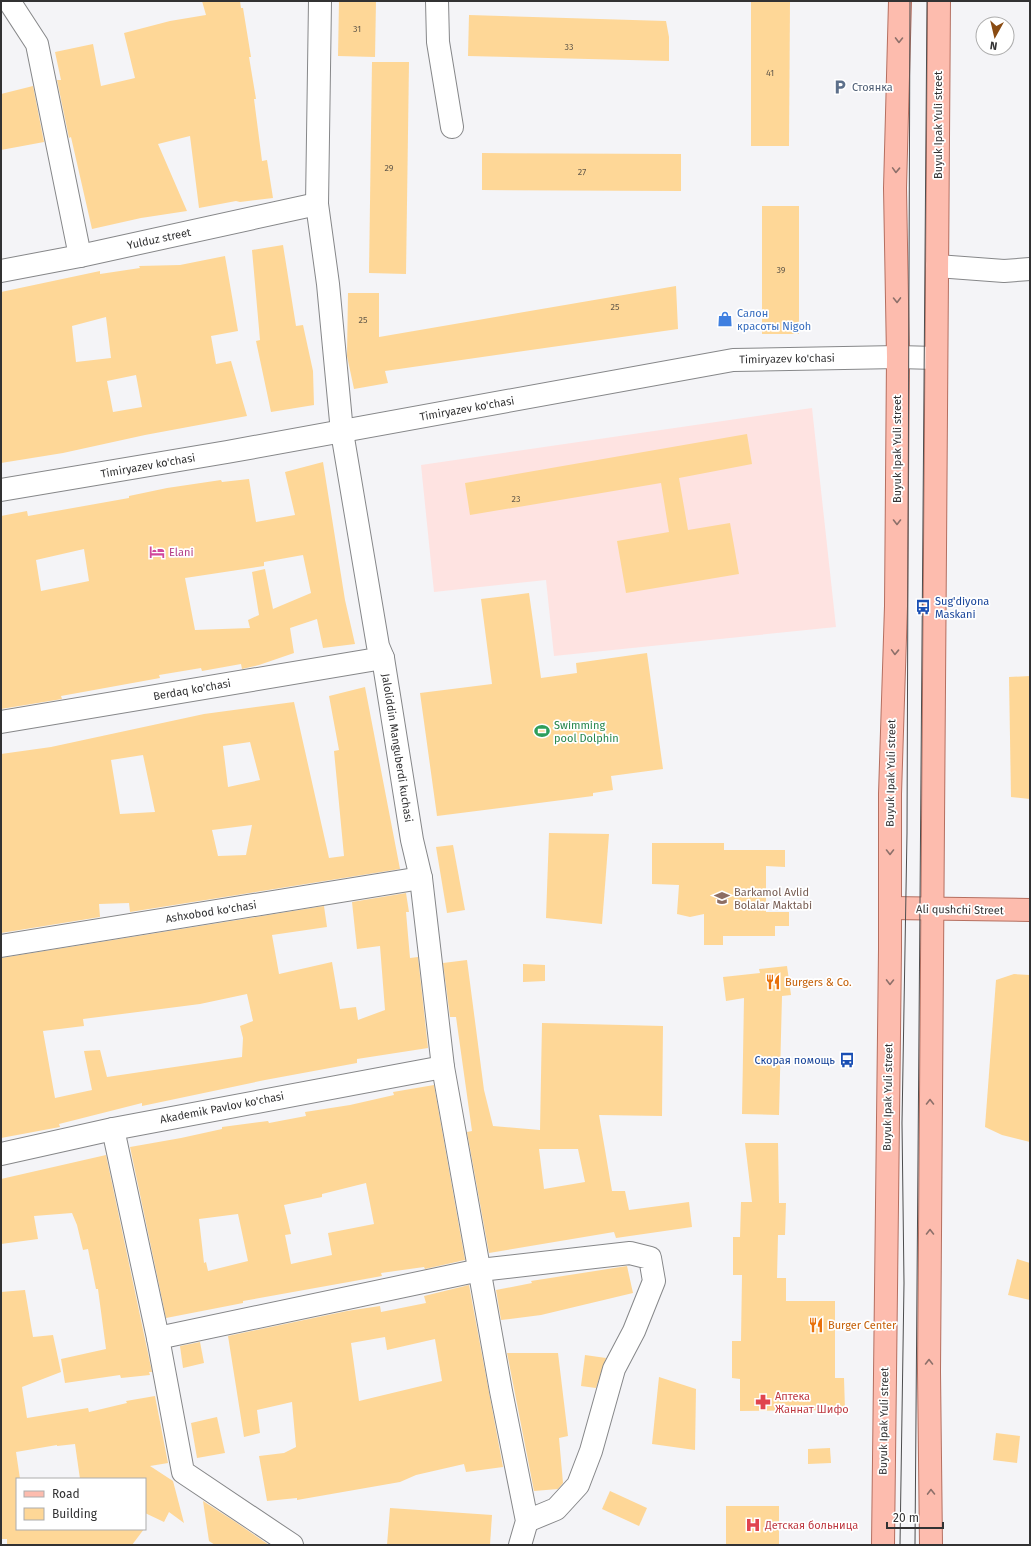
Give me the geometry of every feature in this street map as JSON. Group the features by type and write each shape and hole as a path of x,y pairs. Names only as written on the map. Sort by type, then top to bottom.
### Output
{"main road":[{"name":"Buyuk Ipak Yuli street","path":"882,1545 890,908 890,794 896,606 898,357 895,188 900,1"},
{"name":"Buyuk Ipak Yuli street","path":"931,1545 929,1372 939,1"},
{"name":"Ali qushchi Street","path":"890,908 932,910 1030,910"}],"street":[{"path":"8,1 38,44 80,256"},
{"name":"Jaloliddin Manguberdi kuchasi","path":"320,1 317,204 328,284 342,432 378,646 383,658 412,840 421,878 443,1066 527,1521"},
{"path":"437,1 438,42 452,127"},
{"name":"Yulduz street","path":"1,271 80,256 317,204"},
{"path":"937,266 1004,271 1030,270"},
{"name":"Timiryazev ko'chasi","path":"1,490 342,432 733,360 898,357 936,358"},
{"name":"Berdaq ko'chasi","path":"1,722 383,658"},
{"name":"Ashxobod ko'chasi","path":"1,946 421,878"},
{"name":"Akademik Pavlov ko'chasi","path":"1,1154 113,1129 443,1066"},
{"path":"113,1129 158,1338 183,1472 292,1545"},
{"path":"158,1338 480,1270 630,1252 650,1258 654,1281 634,1331 614,1369 591,1451 578,1485 556,1510 527,1521 520,1545"}],"shaded area":[{"path":"812,408 836,627 554,656 546,580 434,592 421,465"}],"building":[{"path":"202,1 240,1 241,8 243,8 251,57 249,57 256,99 254,99 262,161 267,160 273,198 240,202 236,201 199,208 190,136 158,144 187,211 141,218 92,229 71,137 69,138 57,80 61,80 55,52 93,44 101,86 135,78 124,33 170,21 206,15"},
{"path":"339,1 376,1 375,57 338,56"},
{"path":"751,1 790,1 789,146 751,146"},
{"path":"469,15 666,21 669,37 669,61 468,56"},
{"path":"372,62 409,62 406,274 369,273"},
{"path":"33,86 44,142 1,150 1,94"},
{"path":"482,153 681,154 681,191 482,190"},
{"path":"762,206 799,206 799,334 762,334"},
{"path":"283,245 296,326 303,325 313,371 314,405 271,412 256,341 260,340 252,250"},
{"path":"225,256 238,331 211,336 216,364 231,361 247,416 145,435 63,453 1,463 1,292 100,271 100,274 140,268 139,266 180,265","holes":["106,317 111,358 76,362 72,326","136,375 142,407 113,412 107,381"]},
{"path":"676,286 678,329 385,371 388,383 354,389 347,356 348,293 379,293 379,337"},
{"path":"747,434 752,464 679,478 688,530 730,523 739,574 626,593 617,541 669,532 661,483 470,515 465,483"},
{"path":"323,462 345,600 355,644 323,648 317,619 290,628 294,653 259,665 242,669 241,664 202,671 201,668 159,675 160,678 61,696 62,699 1,709 1,516 27,511 28,516 129,498 129,496 167,488 221,480 222,482 249,479 256,522 295,515 285,472","holes":["84,549 89,581 41,591 36,560","303,555 311,593 273,609 265,569 252,572 259,615 248,620 250,628 195,630 185,578 264,566 264,562"]},
{"name":"Swimming pool Dolphin","path":"529,593 541,678 577,673 576,663 647,653 663,769 611,776 613,790 593,793 593,796 437,816 420,693 492,684 481,599"},
{"path":"1030,676 1030,799 1011,797 1009,677"},
{"path":"365,687 400,869 130,912 129,903 99,904 100,917 1,933 1,754 51,747 204,714 294,702 329,858 344,856 334,751 339,750 329,696","holes":["250,742 260,780 228,787 223,746","143,755 155,812 120,814 111,760","252,825 246,855 218,856 212,830"]},
{"path":"549,833 609,834 602,924 546,918"},
{"name":"Barkamol Avlid Bolalar Maktabi","path":"652,843 724,843 724,850 785,850 785,867 766,866 766,912 789,912 789,926 775,926 775,936 723,936 723,945 704,945 704,914 690,917 677,914 679,885 652,884"},
{"path":"453,845 465,910 447,913 436,847"},
{"path":"406,893 409,912 406,912 410,958 418,957 428,1048 357,1059 357,1063 265,1080 142,1106 142,1103 59,1124 60,1127 1,1138 1,958 324,906 327,927 272,935 279,974 332,962 340,1009 356,1007 358,1020 385,1010 380,946 357,949 352,902","holes":["247,994 253,1021 240,1026 243,1038 242,1057 107,1077 100,1050 84,1051 92,1090 55,1098 43,1031 84,1026 83,1019 200,1004"]},
{"path":"467,960 484,1090 493,1126 540,1130 542,1023 663,1026 662,1116 599,1115 612,1191 625,1191 629,1210 689,1202 692,1227 616,1238 614,1232 489,1253 467,1132 472,1131 456,1017 450,1017 443,963","holes":["539,1149 578,1149 585,1182 544,1189"]},
{"path":"523,964 545,965 545,981 523,982"},
{"path":"787,966 791,995 782,996 779,1115 742,1114 744,998 726,1001 723,977 760,973 759,969"},
{"path":"1014,974 1030,975 1030,1142 1002,1135 985,1127 996,980"},
{"path":"434,1085 465,1260 425,1269 424,1267 381,1273 382,1276 243,1301 243,1303 166,1318 130,1147 181,1138 222,1129 222,1127 268,1121 269,1123 306,1116 305,1112 350,1105 394,1095 393,1092","holes":["366,1183 374,1224 328,1233 332,1255 291,1264 285,1235 291,1234 284,1205 322,1197 322,1194","238,1214 248,1261 208,1271 206,1262 204,1263 199,1219"]},
{"path":"745,1143 778,1143 779,1203 786,1203 785,1235 778,1235 777,1278 786,1278 786,1301 835,1301 835,1378 844,1378 845,1410 740,1411 740,1379 732,1378 732,1341 741,1341 742,1275 733,1275 733,1237 740,1237 741,1202 752,1202"},
{"path":"106,1155 152,1372 149,1372 150,1375 121,1378 120,1375 65,1383 61,1359 106,1349 98,1289 96,1289 88,1249 83,1250 77,1225 72,1213 34,1216 38,1239 1,1244 1,1179"},
{"path":"1017,1259 1030,1263 1030,1300 1008,1295"},
{"path":"627,1266 633,1293 541,1315 501,1320 496,1290 532,1283 531,1281"},
{"path":"469,1285 503,1467 466,1472 464,1464 416,1475 400,1482 297,1500 297,1498 267,1501 259,1456 284,1453 296,1447 292,1402 257,1410 260,1433 244,1437 228,1336 347,1311 380,1306 381,1312 426,1303 424,1296","holes":["385,1337 387,1350 435,1339 442,1381 359,1401 351,1343"]},
{"path":"25,1290 33,1337 53,1335 61,1372 22,1387 27,1418 88,1408 89,1412 127,1403 126,1401 155,1396 168,1463 150,1466 173,1481 184,1523 169,1512 164,1522 146,1513 146,1478 80,1478 75,1444 57,1445 16,1452 20,1478 16,1478 16,1530 143,1530 132,1545 7,1545 7,1539 1,1539 1,1292"},
{"path":"200,1342 204,1363 183,1368 180,1346"},
{"path":"507,1353 558,1353 568,1436 559,1438 563,1483 558,1489 534,1491"},
{"path":"585,1355 606,1358 596,1388 581,1386"},
{"path":"659,1377 696,1389 695,1450 652,1444"},
{"path":"217,1417 225,1453 197,1458 191,1423"},
{"path":"996,1433 1020,1436 1017,1463 993,1460"},
{"path":"830,1448 831,1463 808,1464 808,1449"},
{"path":"610,1491 647,1508 639,1526 602,1509"},
{"path":"203,1501 269,1545 215,1545 209,1541"},
{"name":"Детская больница","path":"726,1506 779,1506 779,1545 726,1545"},
{"path":"390,1508 492,1515 490,1545 387,1545"}],"tram line":[{"path":"900,1545 904,1283 902,1123 907,833 910,1"},
{"path":"915,1545 927,1"}],"place":[{"name":"Стоянка","path":"840,87"},
{"name":"Салон красоты Nigoh","path":"725,319"},
{"name":"Elani","path":"157,552"},
{"name":"Sug'diyona Maskani","path":"923,607"},
{"name":"Swimming pool Dolphin","path":"542,731"},
{"name":"Barkamol Avlid Bolalar Maktabi","path":"722,898"},
{"name":"Burgers & Co.","path":"773,982"},
{"name":"Скорая помощь","path":"847,1060"},
{"name":"Burger Center","path":"816,1325"},
{"name":"Аптека Жаннат Шифо","path":"763,1402"},
{"name":"Детская больница","path":"753,1525"}]}
